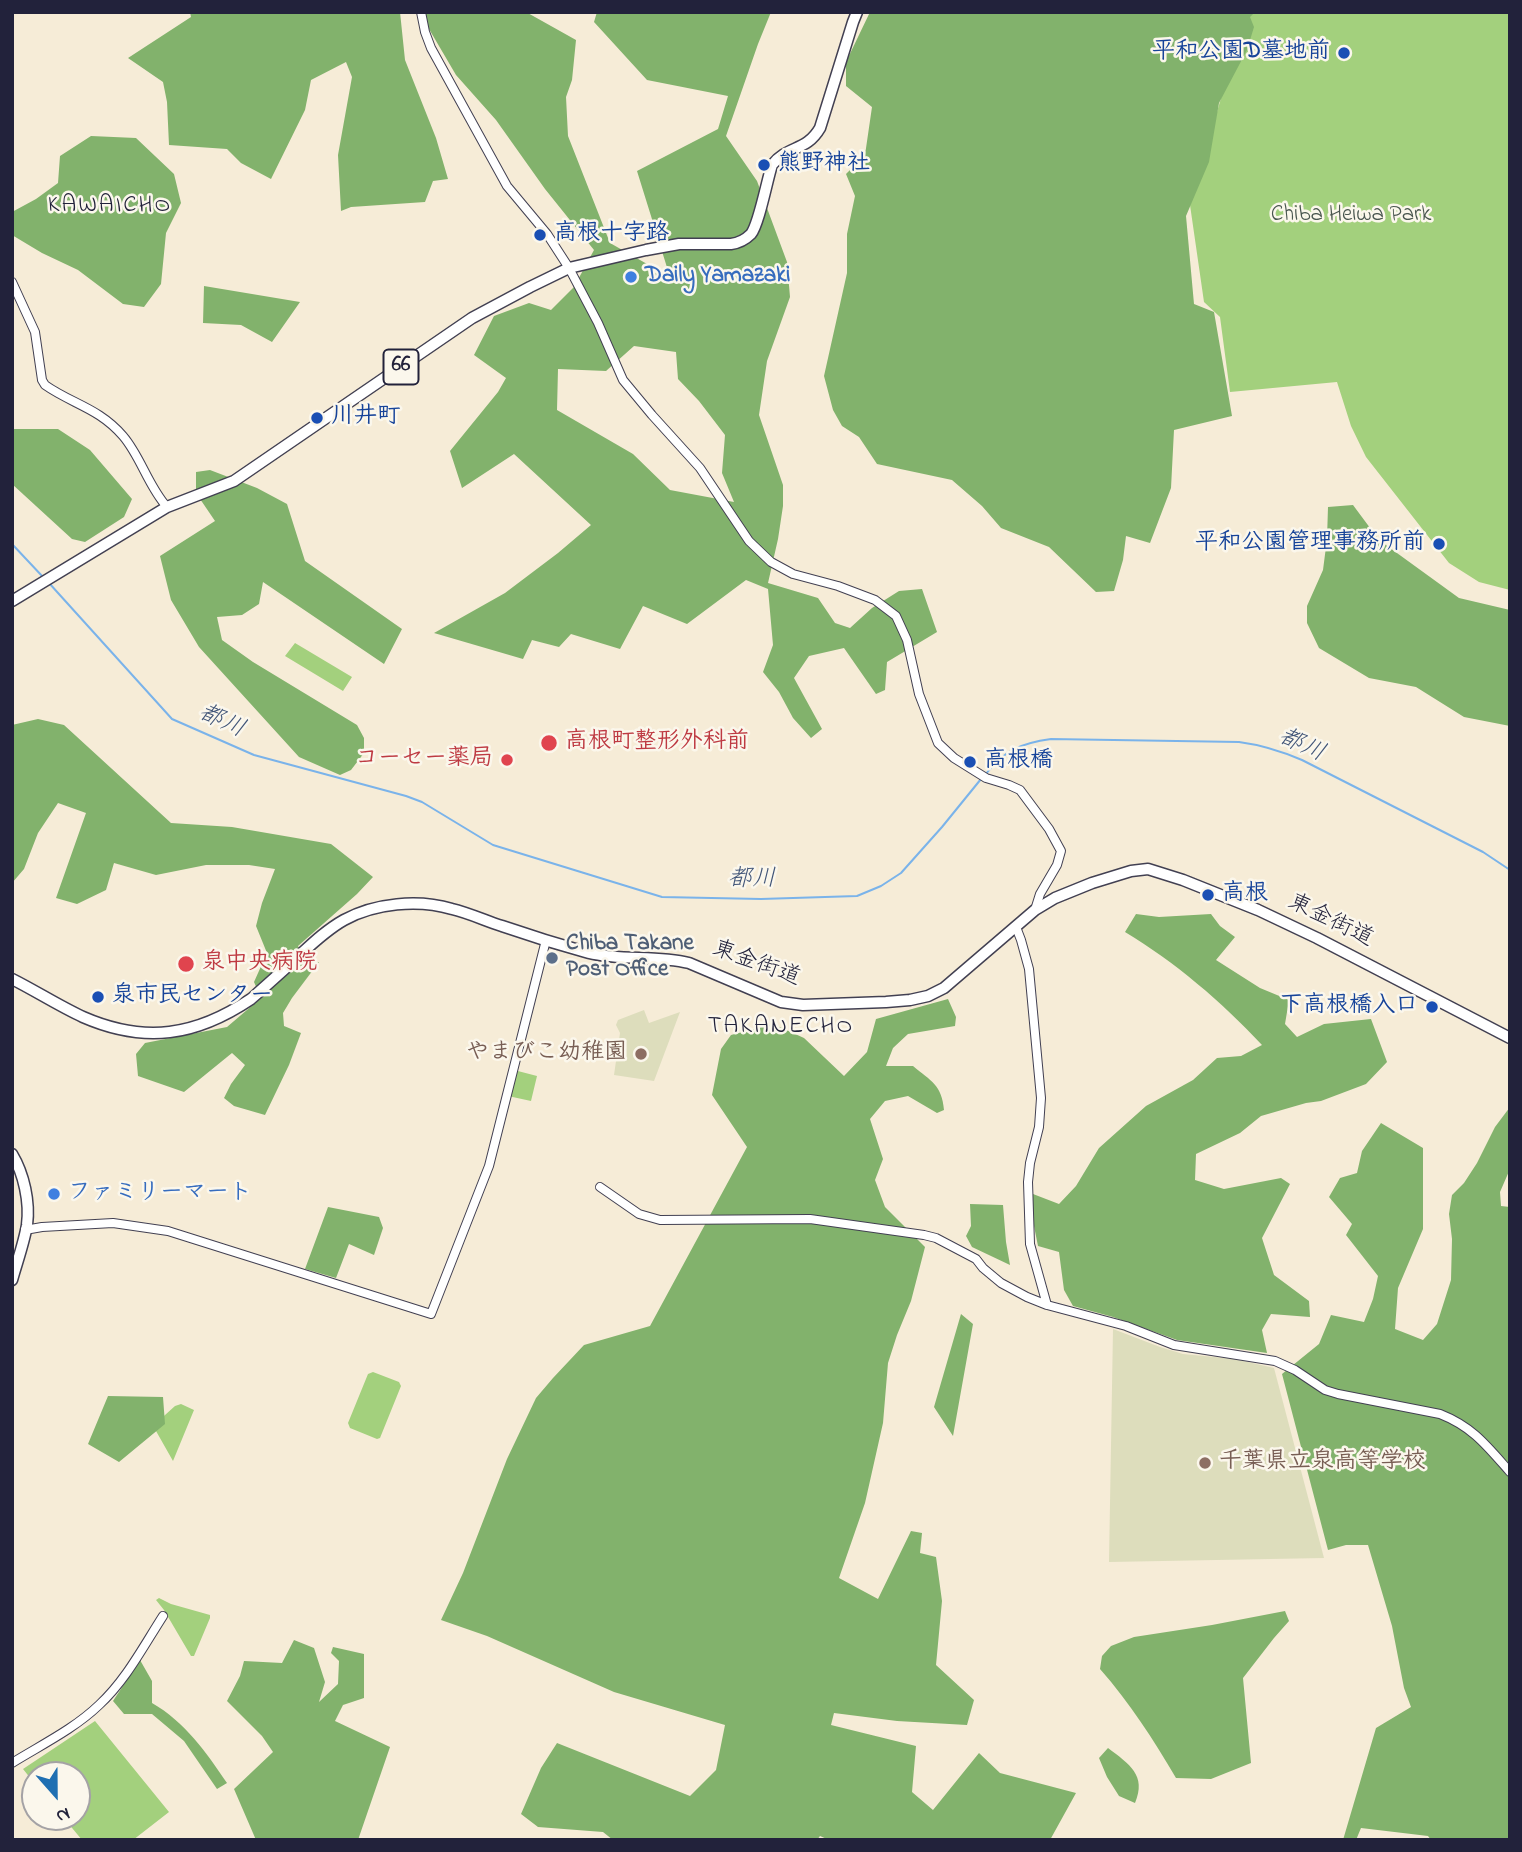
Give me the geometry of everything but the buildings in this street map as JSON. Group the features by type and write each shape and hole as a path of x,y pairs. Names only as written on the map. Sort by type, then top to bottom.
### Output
{"main road":[{"name":"66","path":"12,601 167,506 234,481 472,318 569,268 679,244 739,243 755,227 772,165 778,157 807,144 820,128 857,12"},
{"name":"東金街道","path":"12,979 83,1017 135,1032 170,1033 225,1016 251,999 324,933 344,920 360,913 396,905 437,905 592,954 689,963 781,1002 803,1005 886,1002 928,996 944,988 1035,911 1055,898 1132,871 1154,870 1267,914 1510,1038"},
{"path":"12,1154 19,1166 26,1191 27,1223 12,1280"}],"street":[{"path":"421,12 432,48 507,186 547,234 569,268 598,323 623,380 700,468 749,541 771,562 793,575 838,586 875,600 896,616 907,640 919,694 938,743 954,758 986,778 1020,790 1057,841 1061,851 1057,865 1040,894 1035,911"},
{"path":"12,282 35,332 45,385 91,409 118,430 167,506"},
{"path":"1016,927 1029,969 1041,1098 1039,1127 1028,1182 1030,1244 1047,1305"},
{"path":"25,1230 113,1223 167,1231 431,1314 489,1166 546,940"},
{"path":"600,1187 639,1214 660,1220 810,1219 936,1238 976,1259 1001,1283 1047,1305 1126,1326 1174,1345 1275,1361 1325,1390 1440,1414 1455,1420 1476,1434 1510,1472"},
{"path":"12,1763 77,1722 100,1704 130,1668 163,1616"}],"shaded area":[{"name":"やまびこ幼稚園","path":"644,1010 649,1023 680,1012 654,1081 614,1075 620,1033 616,1025 618,1020"},
{"name":"千葉県立泉高等学校","path":"1113,1329 1183,1354 1235,1359 1274,1368 1324,1558 1109,1562"}],"green space":[{"path":"190,12 400,12 405,60 436,138 448,179 433,181 425,202 351,207 341,211 338,155 352,77 346,62 311,80 305,110 271,179 241,163 227,149 169,145 163,82 128,58 191,17"},
{"path":"422,12 526,12 576,40 572,80 566,97 568,136 610,243 670,277 637,171 718,129 728,96 647,80 594,22 597,12 771,12 726,136 757,181 787,262 790,297 767,361 759,415 783,485 778,539 768,583 818,598 835,623 850,628 872,608 899,591 922,589 937,632 887,662 885,690 876,694 844,648 809,656 794,678 822,729 811,738 793,718 779,692 763,672 773,645 768,589 746,580 687,624 643,606 620,649 571,634 559,647 532,640 523,659 434,633 505,593 591,525 514,454 462,488 450,451 498,392 506,378 474,355 494,316 529,303 551,310 574,287 594,250 545,189 496,120 456,75 422,17","holes":["634,346 676,352 678,379 725,435 722,473 734,502 670,490 633,454 557,410 558,369 606,371"]},
{"path":"870,12 1255,12 1250,17 1254,27 1247,50 1219,103 1209,162 1186,216 1194,304 1214,312 1232,416 1174,430 1171,488 1150,543 1126,536 1123,560 1114,591 1096,592 1049,547 1001,528 982,506 952,480 877,464 859,437 842,426 833,410 824,376 847,273 847,234 855,196 846,174 865,155 872,107 846,86 846,62"},
{"name":"Chiba Heiwa Park","path":"1246,12 1510,12 1510,590 1479,582 1449,563 1366,457 1351,426 1337,382 1230,392 1220,317 1204,302 1190,205"},
{"path":"91,136 136,138 174,174 181,203 166,233 161,284 144,307 123,304 78,270 12,235 12,212 58,183 60,156"},
{"path":"204,286 300,302 272,342 241,325 203,323"},
{"path":"12,429 58,429 90,450 132,499 124,517 85,542 72,539 12,484"},
{"path":"210,470 257,488 287,504 305,561 402,629 384,664 263,582 259,604 242,615 217,617 222,640 357,725 364,738 364,753 351,770 340,775 299,757 199,647 171,600 160,556 215,521 196,493 196,472"},
{"path":"1353,505 1379,540 1459,598 1510,610 1510,726 1464,717 1416,687 1369,678 1319,648 1307,623 1307,606 1323,570 1328,507"},
{"path":"295,643 352,677 343,691 285,656"},
{"path":"38,719 64,725 171,823 232,827 331,844 373,877 298,946 307,963 319,962 283,1013 284,1026 301,1033 265,1115 234,1106 224,1098 245,1065 232,1053 184,1092 138,1076 136,1054 145,1043 227,1027 261,998 254,982 267,953 256,926 275,869 249,865 206,865 156,875 114,863 106,890 77,904 56,898 86,813 58,803 38,833 24,869 12,883 12,725"},
{"path":"1136,914 1159,917 1211,914 1220,926 1235,937 1216,960 1260,988 1289,1000 1285,1024 1297,1037 1324,1024 1371,1019 1387,1062 1366,1084 1321,1101 1261,1116 1240,1133 1196,1154 1195,1180 1224,1189 1281,1178 1290,1184 1262,1238 1274,1275 1309,1301 1310,1317 1271,1314 1262,1330 1267,1353 1177,1340 1073,1306 1064,1290 1059,1252 1038,1246 1029,1201 1033,1194 1059,1204 1076,1186 1099,1148 1146,1106 1193,1080 1217,1058 1241,1056 1262,1045 1231,1013 1197,984 1162,956 1125,932"},
{"path":"948,999 956,1017 955,1026 908,1034 893,1048 886,1066 913,1066 938,1089 944,1110 937,1113 908,1096 885,1101 870,1119 883,1159 875,1180 885,1207 925,1247 911,1301 888,1363 883,1423 865,1503 839,1578 878,1599 911,1531 922,1533 920,1553 936,1557 942,1601 936,1665 974,1700 967,1725 897,1721 834,1713 831,1725 916,1746 912,1792 933,1810 979,1753 1000,1773 1076,1793 1050,1840 829,1840 820,1836 817,1840 613,1840 603,1832 538,1827 521,1814 541,1768 557,1743 690,1796 716,1770 725,1725 614,1692 487,1636 441,1620 463,1573 507,1459 536,1398 584,1345 650,1326 747,1147 712,1095 721,1049 731,1035 773,1024 804,1038 844,1076 867,1052 876,1019"},
{"path":"514,1070 537,1076 531,1101 508,1096"},
{"path":"1510,1107 1510,1169 1500,1192 1501,1206 1510,1207 1510,1840 1431,1840 1428,1836 1361,1828 1356,1840 1343,1840 1376,1728 1411,1707 1404,1688 1392,1626 1368,1545 1346,1545 1328,1550 1282,1374 1319,1344 1331,1315 1364,1322 1378,1276 1346,1235 1352,1224 1329,1197 1340,1178 1357,1173 1362,1151 1381,1123 1423,1148 1423,1229 1398,1288 1395,1329 1423,1340 1437,1324 1451,1280 1452,1239 1449,1214 1452,1195 1464,1183 1495,1127"},
{"path":"970,1204 1003,1205 1010,1265 972,1247 966,1236 971,1226"},
{"path":"328,1207 379,1217 383,1228 374,1255 349,1244 336,1278 305,1269"},
{"path":"961,1314 973,1324 953,1436 934,1407"},
{"path":"373,1372 399,1382 401,1386 380,1438 377,1439 350,1428 348,1423 368,1374"},
{"path":"108,1396 163,1397 165,1424 119,1462 88,1444"},
{"path":"181,1404 194,1410 173,1461 156,1431 155,1424"},
{"path":"159,1598 210,1615 194,1656 191,1656 156,1600"},
{"path":"1285,1611 1289,1621 1243,1678 1251,1763 1211,1779 1176,1778 1141,1722 1100,1669 1102,1656 1111,1646 1134,1637"},
{"path":"294,1640 314,1648 325,1682 319,1702 338,1684 339,1661 331,1653 333,1647 364,1654 364,1698 343,1705 335,1721 390,1747 358,1840 256,1840 234,1789 273,1752 262,1736 227,1701 240,1676 244,1661 282,1663"},
{"path":"140,1660 152,1681 152,1703 185,1728 227,1783 217,1789 184,1741 152,1714 124,1714 113,1701"},
{"path":"95,1721 169,1812 133,1840 82,1840 75,1831 91,1831 91,1761 35,1761"},
{"path":"1108,1748 1134,1771 1139,1785 1135,1803 1119,1796 1107,1777 1099,1758"}],"waterway":[{"name":"都川","path":"12,544 43,577"},
{"name":"都川","path":"49,583 172,719 254,755 422,802 493,845 662,897 761,899 857,896 881,886 901,873 981,779"},
{"name":"都川","path":"985,775 999,759 1014,749 1051,739 1247,743 1302,760 1483,852 1510,870"}],"place":[{"name":"平和公園D墓地前","path":"1344,53"},
{"name":"熊野神社","path":"764,165"},
{"name":"高根十字路","path":"540,235"},
{"name":"Daily Yamazaki","path":"631,277"},
{"name":"川井町","path":"317,418"},
{"name":"平和公園管理事務所前","path":"1439,544"},
{"name":"高根町整形外科前","path":"549,743"},
{"name":"コーセー薬局","path":"507,760"},
{"name":"高根橋","path":"970,762"},
{"name":"高根","path":"1208,895"},
{"name":"Chiba Takane Post Office","path":"552,958"},
{"name":"泉中央病院","path":"186,964"},
{"name":"泉市民センター","path":"98,997"},
{"name":"下高根橋入口","path":"1432,1007"},
{"name":"やまびこ幼稚園","path":"641,1054"},
{"name":"ファミリーマート","path":"54,1194"},
{"name":"千葉県立泉高等学校","path":"1205,1463"}],"district":[{"name":"KAWAICHO","path":"110,207"},
{"name":"TAKANECHO","path":"781,1028"}]}
